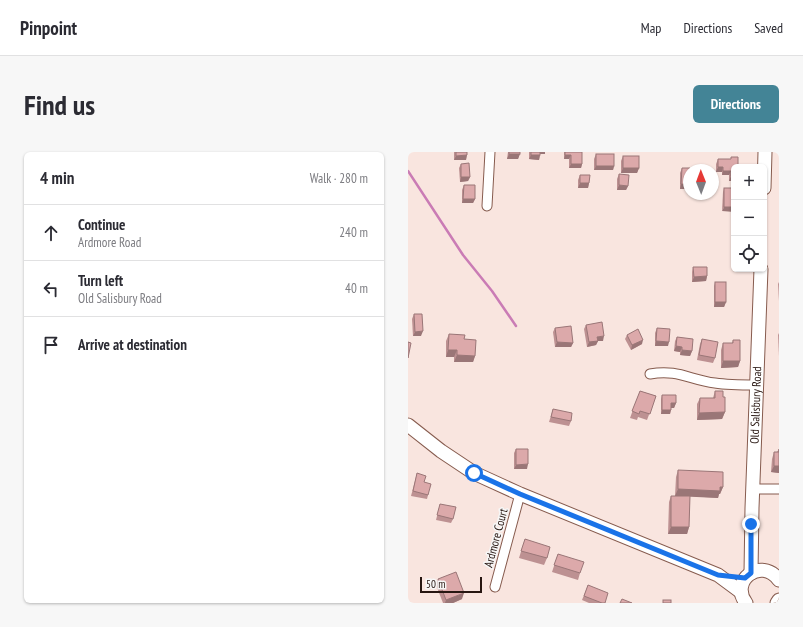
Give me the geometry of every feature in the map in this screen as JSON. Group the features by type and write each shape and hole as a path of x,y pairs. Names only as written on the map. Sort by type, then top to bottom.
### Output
{"main road":[{"path":"765,164 766,152"},
{"name":"Old Salisbury Road","path":"744,600 752,541 752,489 761,272"},
{"path":"408,425 441,452 474,473 520,494 718,575 748,576 764,570 770,572 779,580"},
{"name":"Old Salisbury Road","path":"752,541 764,570"},
{"path":"718,575 744,600"}],"street":[{"path":"487,206 490,152"},
{"path":"650,374 664,372 686,375 700,381 716,384 756,385"},
{"path":"752,489 779,489"},
{"name":"Ardmore Court","path":"495,587 520,494"}],"building":[{"path":"456,152 467,152 467,155 456,156"},
{"path":"509,152 520,152 520,154 509,154"},
{"path":"531,152 540,152 540,155 531,155"},
{"path":"565,152 582,152 582,164 571,164 571,155 565,155"},
{"path":"596,154 614,154 614,166 596,166"},
{"path":"623,156 639,156 639,168 623,168"},
{"path":"731,157 738,157 738,164 731,164 731,171 723,171 723,167 719,167 718,159 731,159"},
{"path":"469,163 470,177 461,177 461,164"},
{"path":"682,168 683,168 683,184 681,184"},
{"path":"619,174 629,175 628,186 619,185"},
{"path":"580,175 590,175 589,183 580,183"},
{"path":"464,185 475,185 475,199 463,199"},
{"path":"724,188 731,188 731,207 724,207"},
{"path":"693,267 707,267 707,276 694,277"},
{"path":"715,282 726,282 726,302 715,302"},
{"path":"414,314 422,314 423,331 415,332"},
{"path":"602,322 604,336 597,337 598,341 589,342 586,325"},
{"path":"571,326 573,343 557,342 555,328"},
{"path":"657,328 670,329 669,342 656,341"},
{"path":"638,329 643,340 632,345 627,335"},
{"path":"449,334 465,335 464,339 476,340 475,356 457,355 457,350 448,350"},
{"path":"677,337 693,339 692,351 682,350 682,347 676,346"},
{"path":"702,339 718,342 715,358 699,355"},
{"path":"733,340 740,340 740,361 723,361 723,343 733,343"},
{"path":"408,342 411,343 408,358"},
{"path":"640,391 656,396 650,414 640,411 639,414 632,411"},
{"path":"715,391 723,391 723,397 725,397 725,412 699,413 700,398 715,398"},
{"path":"662,395 676,395 676,403 671,403 671,410 662,410"},
{"path":"553,409 572,413 571,421 551,417"},
{"path":"516,449 528,449 528,464 516,465"},
{"path":"774,452 779,452 779,466 774,466"},
{"path":"678,470 723,472 723,487 720,487 720,491 678,489"},
{"path":"417,473 426,476 424,482 431,484 428,495 413,491"},
{"path":"671,496 690,496 689,527 671,527"},
{"path":"440,504 456,507 453,519 437,515"},
{"path":"525,539 550,547 547,558 521,551"},
{"path":"558,554 584,562 580,573 554,565"},
{"path":"456,572 464,593 446,600 438,579"},
{"path":"588,585 608,593 605,603 584,596"},
{"path":"622,599 632,603 620,603"},
{"path":"663,600 671,600 671,603 663,603"}],"waterway":[{"path":"408,171 463,255 492,291 516,326"}],"route":[{"path":"474,473 520,494 718,575 745,578 751,573 751,524"}]}
